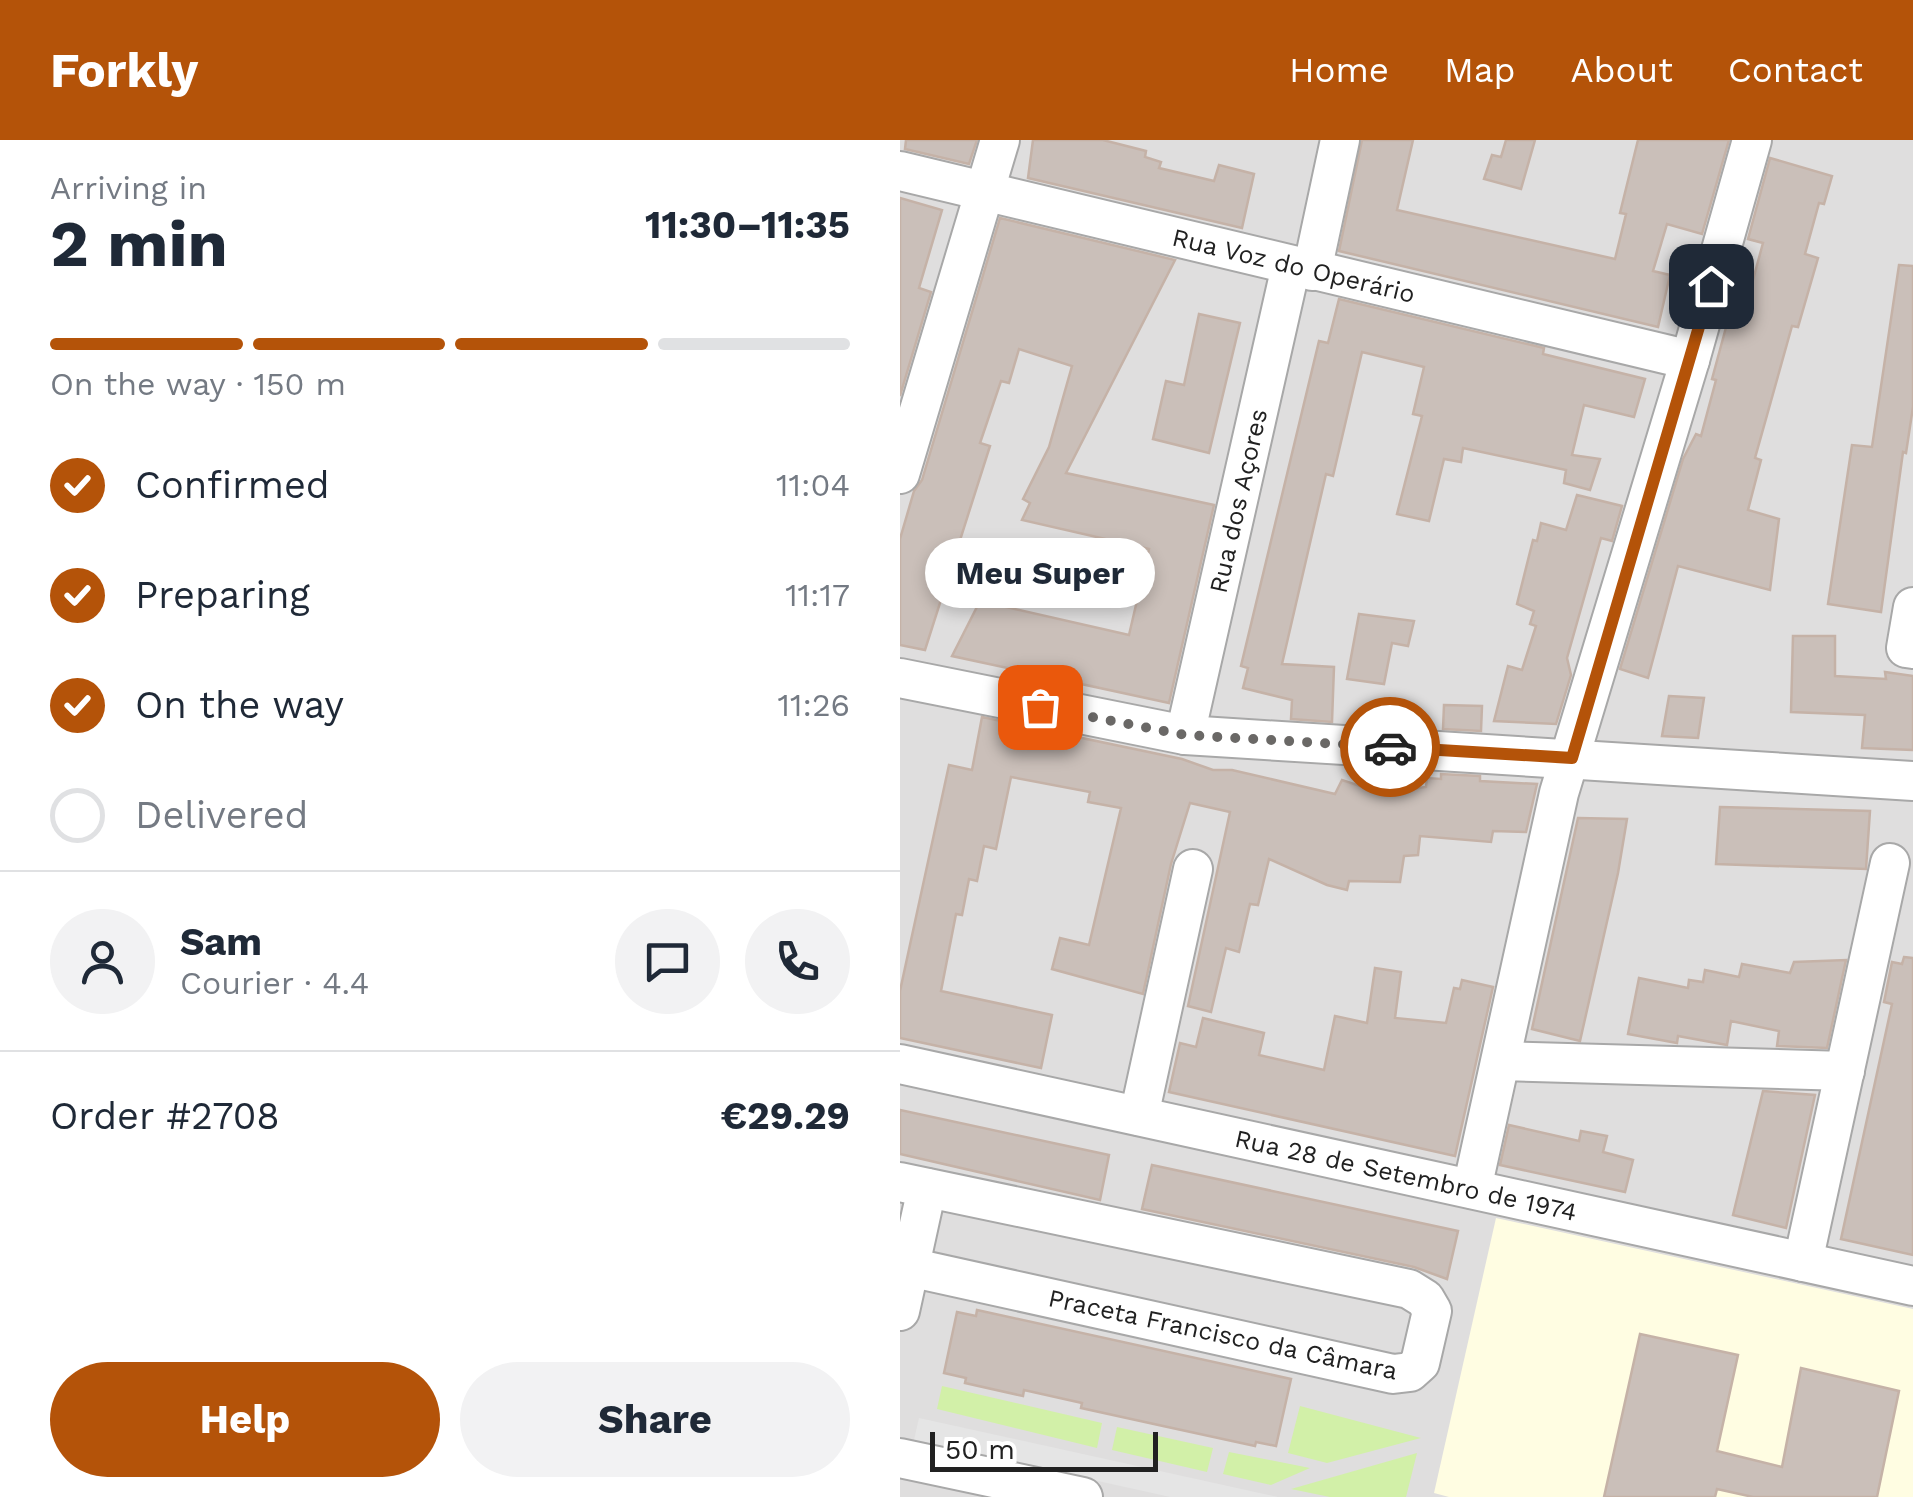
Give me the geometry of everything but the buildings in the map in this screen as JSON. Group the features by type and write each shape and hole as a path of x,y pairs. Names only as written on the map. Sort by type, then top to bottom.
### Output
{"street":[{"path":"900,474 1000,140"},
{"name":"Rua dos Açores","path":"1185,735 1301,269 1340,140"},
{"path":"1472,1189 1559,793 1752,140"},
{"name":"Rua Voz do Operário","path":"900,172 1690,360"},
{"path":"1913,606 1906,648 1913,649"},
{"path":"900,678 1185,735 1913,781"},
{"path":"1802,1262 1890,863"},
{"path":"1139,1116 1192,870"},
{"path":"1501,1062 1844,1071"},
{"name":"Rua 28 de Setembro de 1974","path":"900,1064 1913,1286"},
{"path":"900,1311 913,1184"},
{"name":"Praceta Francisco da Câmara","path":"905,1266 1393,1374 1410,1372 1420,1363 1432,1312 1424,1299 1410,1289 913,1184"},
{"path":"900,1458 1083,1497"}],"shaded area":[{"path":"900,140 1913,140 1913,1497 900,1497"},
{"path":"1496,1218 1913,1309 1913,1497 1449,1497 1434,1493"},
{"path":"919,1418 1278,1497 1170,1497 914,1440"}],"green space":[{"path":"942,1386 1102,1423 1097,1448 937,1409"},
{"path":"1300,1406 1421,1438 1327,1463 1288,1453"},
{"path":"1117,1427 1213,1448 1207,1472 1112,1450"},
{"path":"1229,1452 1310,1468 1271,1485 1223,1474"},
{"path":"1417,1453 1406,1497 1330,1497 1291,1489"}],"way so far":[{"path":"1040,707 1185,735 1390,747"}],"place":[{"name":"Meu Super","path":"1040,707"}],"route":[{"path":"1390,747 1572,758 1711,286"}]}
